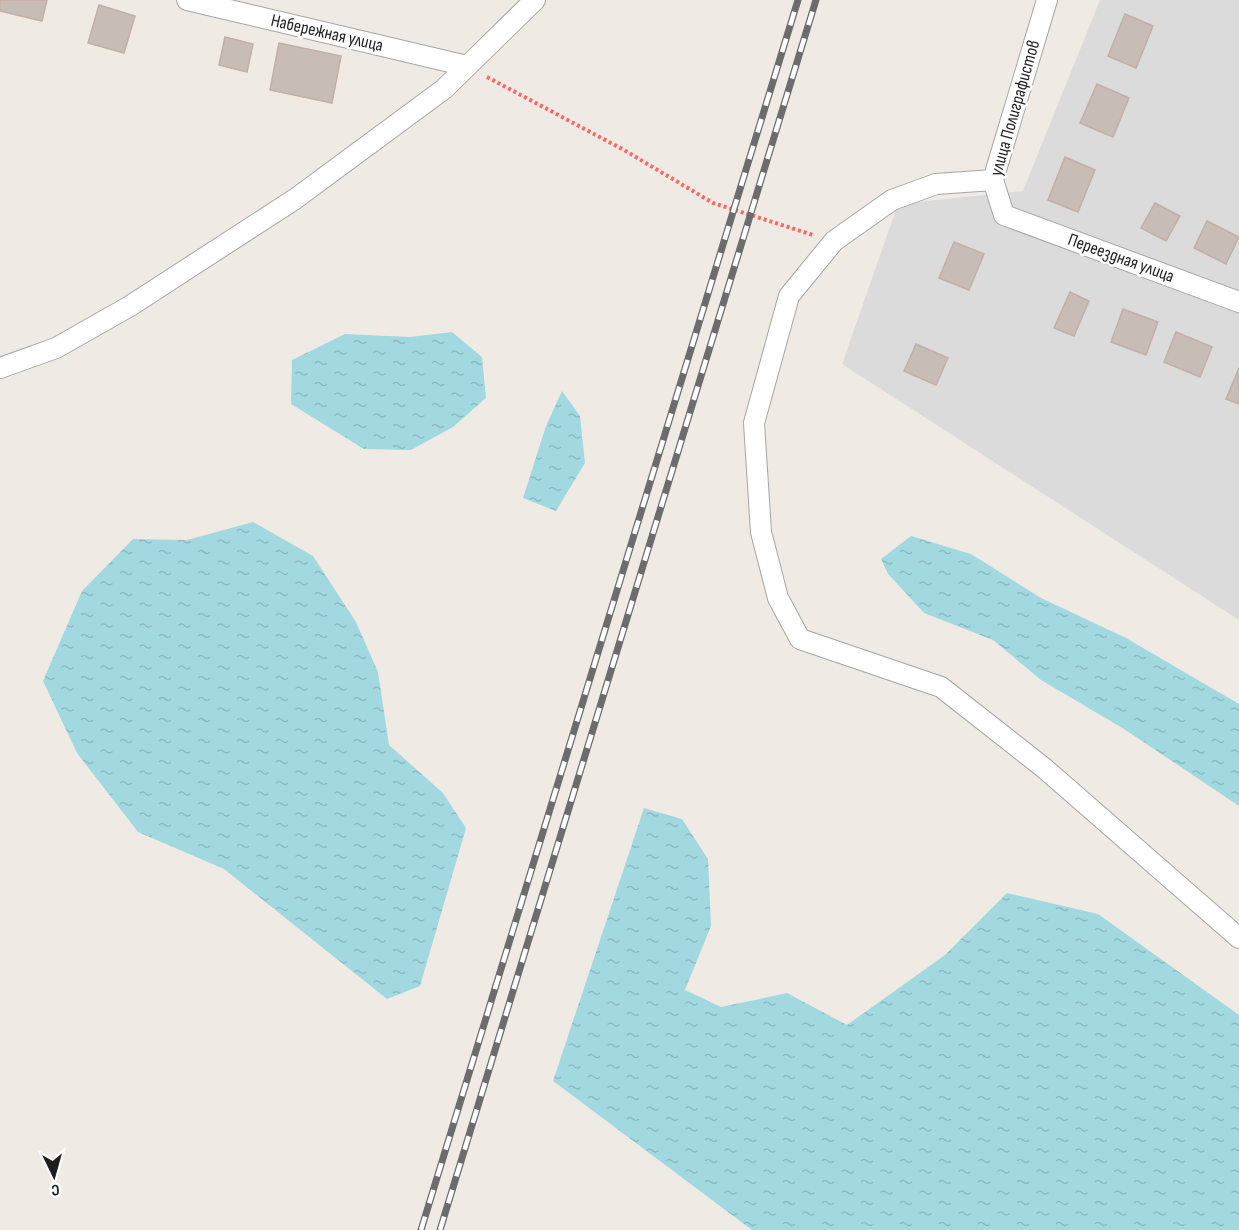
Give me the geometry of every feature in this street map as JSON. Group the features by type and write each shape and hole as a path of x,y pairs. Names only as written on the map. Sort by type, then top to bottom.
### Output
{"street":[{"name":"Набережная улица","path":"187,0 467,66"},
{"path":"0,368 57,348 140,300 295,199 444,89 535,0"},
{"name":"улица Полиграфистов","path":"1004,215 993,180 1047,0"},
{"path":"993,180 936,184 892,200 834,241 789,296 754,423 761,532 778,598 800,639 941,687 1044,768 1239,938"},
{"name":"Переездная улица","path":"1004,215 1239,302"}],"path":[{"path":"467,66 624,150 713,203 834,241"}],"shaded area":[{"path":"1100,0 1239,0 1239,620 842,364 898,204 1023,191"}],"water":[{"path":"452,332 482,357 486,398 453,427 411,450 364,449 291,404 292,360 345,334 410,337"},
{"path":"562,391 580,416 585,463 556,511 523,498 546,426"},
{"path":"253,522 313,556 356,622 378,672 389,745 443,793 466,828 420,986 387,999 224,869 138,832 77,753 43,681 82,591 133,539 187,540"},
{"path":"911,536 971,554 1041,598 1126,638 1239,704 1239,806 1124,729 1041,680 993,640 924,613 888,574 881,559"},
{"path":"644,808 682,819 708,859 711,926 685,990 721,1007 787,993 847,1025 945,955 1007,893 1098,914 1239,1015 1239,1230 752,1230 553,1081"}],"building":[{"path":"0,0 47,0 42,21 0,11"},
{"path":"99,5 135,16 124,53 88,43"},
{"path":"1125,14 1153,26 1136,68 1108,56"},
{"path":"225,37 253,44 247,72 219,65"},
{"path":"279,43 341,56 332,103 270,90"},
{"path":"1097,84 1129,98 1113,137 1080,123"},
{"path":"1065,157 1095,170 1078,212 1048,200"},
{"path":"1155,203 1180,216 1166,241 1141,228"},
{"path":"1207,221 1239,237 1226,264 1194,248"},
{"path":"954,242 984,254 969,290 939,278"},
{"path":"1070,292 1089,301 1074,336 1054,328"},
{"path":"1123,309 1158,322 1146,355 1111,342"},
{"path":"1176,332 1212,347 1200,377 1164,362"},
{"path":"916,344 948,358 936,385 904,371"},
{"path":"1239,368 1239,404 1226,399"}],"railway":[{"path":"421,1230 798,0"},
{"path":"440,1230 816,0"}]}
